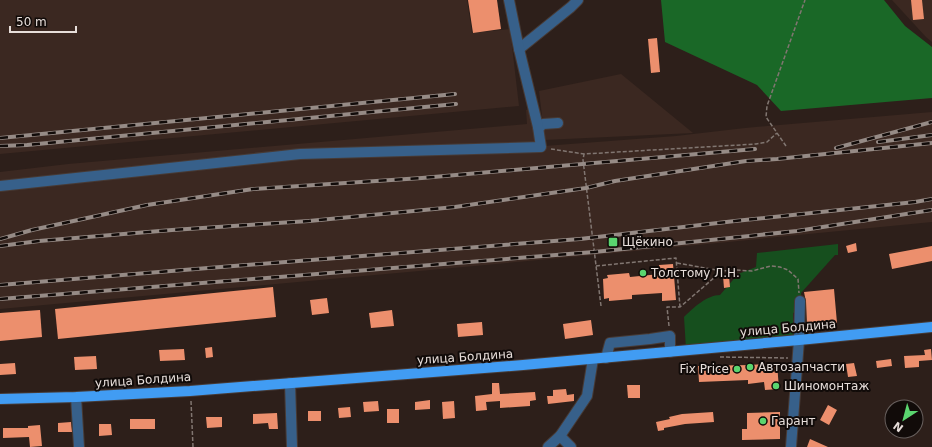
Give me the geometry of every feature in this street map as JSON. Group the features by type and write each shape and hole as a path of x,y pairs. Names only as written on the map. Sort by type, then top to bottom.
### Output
{"main road":[{"name":"улица Болдина","path":"0,399 76,397 290,383 606,358 932,327"}],"street":[{"path":"0,186 300,154 541,147 538,127 509,0"},
{"path":"519,49 578,0"},
{"path":"538,127 543,124 558,122"},
{"path":"791,447 799,340 800,301"},
{"path":"606,358 610,343 670,336 670,352"},
{"path":"548,447 560,436 587,396 593,359"},
{"path":"290,383 292,447"},
{"path":"76,397 79,447"},
{"path":"560,436 571,447"}],"path":[{"path":"786,146 766,117 767,106 805,0"},
{"path":"541,147 584,154 756,144 767,142 777,133"},
{"path":"584,154 583,160 601,306"},
{"path":"596,266 676,258 680,307"},
{"path":"677,263 722,271 752,271 771,266 780,267 788,270 798,279 800,301"},
{"path":"670,336 666,307 680,307 722,271"},
{"path":"717,357 791,358"},
{"path":"190,390 193,447"}],"shaded area":[{"path":"0,0 467,0 472,33 510,29 519,106 0,154"},
{"path":"892,0 932,0 932,42 926,37"},
{"path":"621,74 693,133 544,140 539,91"},
{"path":"538,106 544,146 676,136 745,128 932,112 932,222 594,255 0,309 0,172 68,164 527,124 526,110"}],"green space":[{"path":"661,0 884,0 905,26 932,47 932,98 781,111 757,85 665,42"},
{"path":"838,244 838,255 835,255 801,293 803,310 793,313 793,338 686,349 684,317 705,300 710,297 720,295 738,274 756,267 757,253"}],"building":[{"path":"468,0 497,0 501,29 473,33"},
{"path":"911,0 922,0 924,19 913,20"},
{"path":"657,38 660,72 651,73 648,39"},
{"path":"856,243 857,251 848,253 846,246"},
{"path":"932,246 932,261 892,269 889,254"},
{"name":"Щёкино","path":"673,264 676,300 662,301 662,293 632,295 632,299 609,301 609,298 604,299 603,279 608,278 607,275 629,273 630,277 660,274 659,265"},
{"path":"723,276 729,276 730,287 724,288"},
{"path":"273,287 276,317 58,339 55,309"},
{"path":"834,289 837,323 807,325 804,292"},
{"path":"327,298 329,313 312,315 310,300"},
{"path":"40,310 42,337 0,341 0,313"},
{"path":"392,310 394,326 371,328 369,313"},
{"path":"591,320 593,335 565,339 563,324"},
{"path":"482,322 483,335 458,337 457,324"},
{"path":"212,347 213,357 206,358 205,348"},
{"path":"184,349 185,360 160,361 159,350"},
{"path":"931,349 932,360 919,361 919,367 905,368 904,356 925,355 924,350"},
{"path":"96,356 97,369 75,370 74,357"},
{"path":"891,359 892,366 877,368 876,361"},
{"path":"15,363 16,374 0,375 0,364"},
{"path":"777,363 779,389 765,390 764,382 748,384 748,380 699,382 698,366"},
{"path":"854,363 857,376 848,377 846,364"},
{"path":"492,383 499,383 500,394 535,392 536,400 530,401 530,406 500,408 500,401 486,402 487,410 476,411 475,396 492,394"},
{"path":"627,385 640,385 640,398 628,398"},
{"path":"566,389 567,395 574,394 574,401 548,404 547,396 553,396 553,390"},
{"path":"430,400 430,409 415,410 415,402"},
{"path":"378,401 379,411 364,412 363,402"},
{"path":"454,401 455,418 443,419 442,402"},
{"path":"828,405 837,410 829,425 820,420"},
{"path":"350,407 351,417 339,418 338,408"},
{"path":"387,409 399,409 399,423 387,423"},
{"path":"308,411 321,411 321,421 308,421"},
{"path":"713,412 714,422 685,424 664,428 664,430 658,431 656,422 670,419 669,417 682,414"},
{"name":"Гарант","path":"780,412 780,439 742,440 742,429 747,429 747,413"},
{"path":"277,413 278,429 269,429 268,423 253,424 253,414"},
{"path":"206,417 222,417 222,427 207,428"},
{"path":"130,419 155,419 155,429 130,429"},
{"path":"71,422 72,432 58,432 58,423"},
{"path":"99,424 111,424 112,435 99,436"},
{"path":"40,425 42,446 30,447 29,437 3,438 3,428 28,428 28,426"},
{"path":"810,439 828,447 807,447"}],"railway":[{"path":"0,138 455,94"},
{"path":"0,146 27,145 456,104"},
{"path":"836,148 932,122"},
{"path":"878,142 932,135"},
{"path":"0,246 39,241 309,221 455,207 586,188 615,181 746,161 932,143"},
{"path":"0,239 32,230 147,205 253,189 422,178 755,149"},
{"path":"0,285 580,239 932,199"},
{"path":"0,299 594,252 797,231 932,210"}],"place":[{"name":"Щёкино","path":"613,242"},
{"name":"Толстому Л.Н.","path":"643,273"},
{"name":"Автозапчасти","path":"750,367"},
{"name":"Fix Price","path":"737,369"},
{"name":"Шиномонтаж","path":"776,386"},
{"name":"Гарант","path":"763,421"}]}
